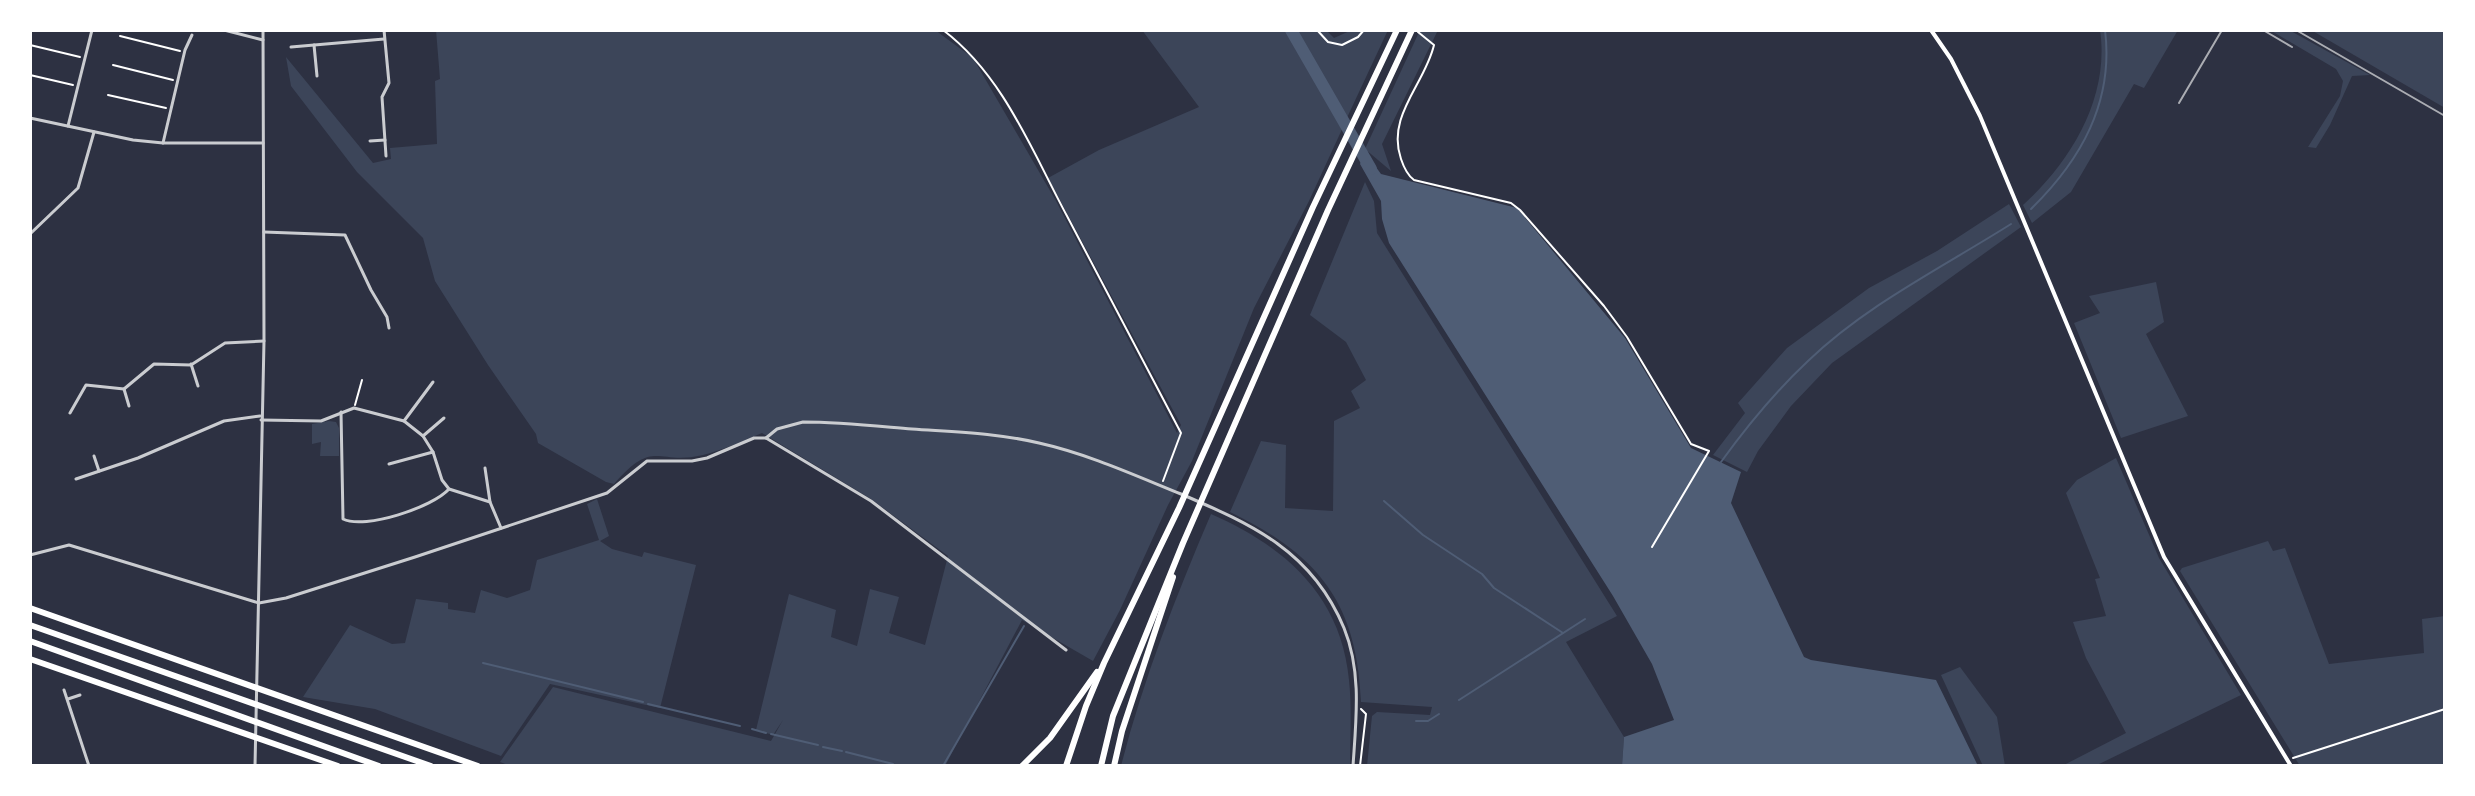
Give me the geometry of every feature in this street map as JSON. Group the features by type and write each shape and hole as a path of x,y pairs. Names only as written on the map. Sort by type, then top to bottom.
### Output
{"highway":[{"path":"1066,766 1104,663 1179,508 1397,30"},
{"path":"1101,766 1113,716 1183,543 1341,182 1405,44 1415,31"},
{"path":"1114,766 1122,731 1183,543"},
{"path":"30,608 478,766"},
{"path":"30,625 431,766"},
{"path":"30,641 379,766"},
{"path":"30,659 338,766"},
{"path":"1022,766 1050,738 1104,663"}],"main road":[{"path":"1931,30 1951,59 1980,116 2164,557 2291,766"}],"street":[{"path":"68,126 92,30"},
{"path":"224,30 263,40"},
{"path":"255,766 264,341 263,30"},
{"path":"384,30 389,83 382,97 386,156"},
{"path":"163,143 192,35"},
{"path":"291,47 384,39"},
{"path":"314,45 317,76"},
{"path":"30,118 133,140 263,143"},
{"path":"30,234 78,188 94,132"},
{"path":"370,141 385,140"},
{"path":"30,224 37,226"},
{"path":"264,232 345,235 387,317 389,328"},
{"path":"70,413 86,385 124,389 154,364 191,364 225,343 264,341"},
{"path":"191,364 198,386"},
{"path":"404,421 433,382"},
{"path":"124,389 129,406"},
{"path":"76,479 224,421 261,418 321,421 354,408 404,421 423,436 449,489 490,502"},
{"path":"341,412 342,516 346,521 381,520 441,498 449,489"},
{"path":"423,436 444,418"},
{"path":"766,438 777,429 803,422 993,435 1041,443 1089,457 1262,531 1295,556 1315,578 1338,615 1353,660 1357,713 1353,766"},
{"path":"30,555 69,545 259,603 300,593 607,493 647,461 692,461 707,458 754,438 766,438 871,501 1066,650"},
{"path":"389,464 433,452"},
{"path":"94,456 99,471"},
{"path":"485,468 490,502 501,528"},
{"path":"64,690 89,766"},
{"path":"67,700 80,695"}],"path":[{"path":"943,30 965,46 979,62 1018,124 1181,433 1162,487"},
{"path":"1317,30 1335,45 1350,43 1364,30"},
{"path":"1415,31 1434,45 1396,133 1400,158 1408,176 1511,203 1520,210 1612,317 1691,444 1709,451 1652,547"},
{"path":"120,36 185,52"},
{"path":"30,45 85,58"},
{"path":"113,65 178,81"},
{"path":"30,75 78,87"},
{"path":"108,95 171,110"},
{"path":"354,408 362,380"},
{"path":"2288,760 2445,709"},
{"path":"1360,766 1366,714"}],"shaded area":[{"path":"436,30 935,30 973,58 1056,201 1177,433 1181,425 1048,178 1099,150 1199,107 1142,30 1326,30 1334,38 1352,30 1388,30 1345,122 1329,97 1344,125 1254,308 1192,461 1093,661 1022,620 945,766 511,766 500,762 553,687 771,741 783,720 773,735 756,730 789,594 836,610 831,637 857,646 870,589 899,597 889,633 925,645 948,556 871,499 762,433 703,455 648,457 639,461 614,484 538,443 536,434 435,281 423,238 357,172 291,86 286,57 373,163 391,159 390,148 437,144 435,81 440,79"},
{"path":"1420,30 1438,30 1382,144 1391,171 1365,149"},
{"path":"2100,30 2178,30 2144,88 2134,84 2071,192 2032,223 2023,205 2057,169 2093,103 2102,55"},
{"path":"2270,30 2289,30 2370,75 2352,76 2316,148 2308,147 2340,96 2343,81 2336,69"},
{"path":"2311,30 2445,30 2445,108"},
{"path":"1365,152 1381,174 1517,208 1625,338 1691,448 1741,472 1731,503 1804,657 1936,680 1978,766 1622,766 1624,737 1674,720 1652,664 1613,596 1389,243 1381,201 1360,164"},
{"path":"1365,182 1374,201 1377,233 1617,616 1566,642 1624,737 1622,766 1367,766 1372,716 1377,712 1430,715 1432,707 1361,702 1351,636 1341,609 1327,586 1287,546 1230,512 1261,441 1286,445 1285,508 1333,511 1334,421 1360,408 1351,391 1366,380 1346,342 1310,315"},
{"path":"2009,204 2021,227 1832,363 1791,406 1758,451 1747,472 1713,455 1745,413 1738,403 1787,348 1869,288 1937,251"},
{"path":"2156,282 2164,322 2146,334 2188,416 2121,438 2074,323 2100,313 2089,296"},
{"path":"336,422 339,428 339,456 320,456 321,442 312,444 312,424"},
{"path":"2116,458 2159,558 2241,695 2095,766 2062,766 2126,733 2086,658 2073,622 2106,616 2095,579 2100,578 2066,493 2077,480"},
{"path":"597,499 609,536 600,541 612,549 642,557 644,552 696,565 660,708 550,684 501,756 375,709 303,697 350,625 392,644 405,643 416,599 448,603 448,609 475,613 481,590 507,598 530,590 537,560 599,540 587,504"},
{"path":"1211,514 1262,541 1285,558 1321,599 1344,650 1351,712 1350,766 1121,766 1161,638"},
{"path":"2268,541 2273,551 2285,548 2329,664 2424,653 2422,619 2445,616 2445,766 2300,766 2180,571"},
{"path":"1960,667 1997,717 2005,766 1983,766 1941,675"}],"waterway":[{"path":"1291,30 1371,169"},
{"path":"2031,209 2065,170 2090,128 2104,81 2105,30"},
{"path":"1721,462 1773,397 1831,341 1880,304 2011,224"},
{"path":"1384,501 1423,535 1482,574 1494,588 1563,633"},
{"path":"1459,700 1585,619"},
{"path":"943,766 1024,626"},
{"path":"483,663 643,702"},
{"path":"648,704 740,726"},
{"path":"1416,721 1428,721 1439,714"},
{"path":"752,729 766,733"},
{"path":"771,734 818,745"},
{"path":"823,747 842,751"},
{"path":"846,752 893,764"}],"railway":[{"path":"2179,103 2222,30"},
{"path":"2263,30 2292,47"},
{"path":"2296,30 2445,116"}]}
